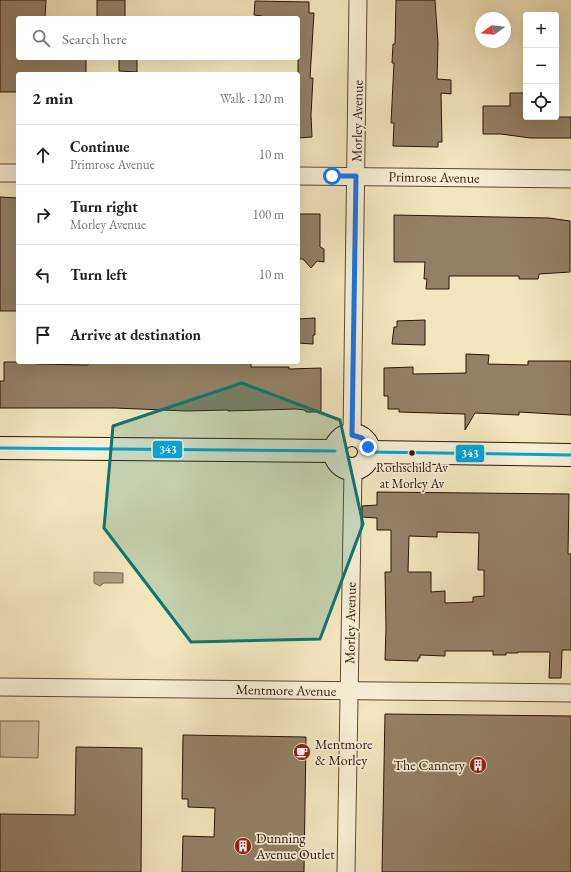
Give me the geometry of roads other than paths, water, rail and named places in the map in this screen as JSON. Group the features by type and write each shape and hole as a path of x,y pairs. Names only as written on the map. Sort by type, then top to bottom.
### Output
{"street":[{"name":"Morley Avenue","path":"352,435 358,0"},
{"path":"0,173 16,173"},
{"name":"Primrose Avenue","path":"300,176 571,179"},
{"path":"352,435 362,438 368,447 369,452 368,459 365,464 353,470 347,469 338,462 335,451 337,444 341,439 352,435"},
{"path":"0,448 335,451"},
{"path":"369,452 571,455"},
{"name":"Morley Avenue","path":"346,872 353,470"},
{"name":"Mentmore Avenue","path":"0,687 571,693"}],"place":[{"name":"Rothschild Av at Morley Av","path":"412,453"},
{"name":"Mentmore & Morley","path":"302,752"},
{"name":"The Cannery","path":"478,765"},
{"name":"Dunning Avenue Outlet","path":"243,846"}]}
